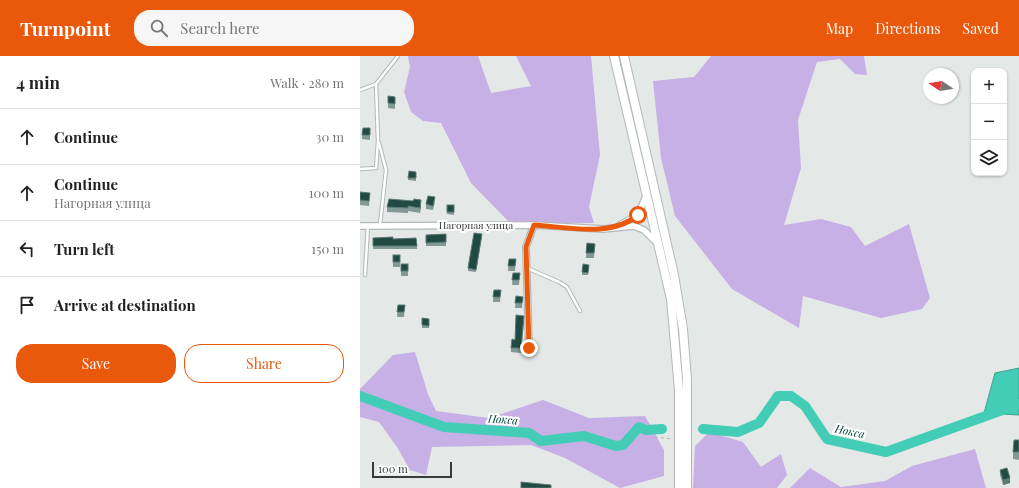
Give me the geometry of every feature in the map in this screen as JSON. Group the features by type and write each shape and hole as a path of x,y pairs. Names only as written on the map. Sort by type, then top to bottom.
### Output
{"main road":[{"path":"614,56 671,299 679,397 679,488"},
{"path":"624,56 674,275 683,328 687,379 687,488"}],"street":[{"path":"616,227 638,215 647,193"},
{"path":"529,348 526,247 534,225"},
{"name":"Нагорная улица","path":"360,226 534,225 603,229 616,227 640,228 658,244"}],"lane":[{"path":"360,90 376,84 398,56"},
{"path":"360,169 376,168 378,141 376,84"},
{"path":"378,141 386,170 380,226"},
{"path":"365,275 368,226"},
{"path":"526,268 567,287 580,311"}],"path":[{"path":"654,437 672,439"}],"shaded area":[{"path":"408,56 478,56 491,93 531,86 516,56 591,56 600,155 589,207 594,223 510,223 471,183 441,123 423,121 411,112 404,92 410,67"},
{"path":"711,56 864,56 867,75 855,74 840,59 817,62 798,120 801,168 784,225 821,219 851,227 865,246 909,224 930,298 922,309 881,318 803,296 799,328 732,289 675,216 661,158 653,81 694,77"},
{"path":"415,352 428,394 436,411 489,418 543,400 589,418 645,416 664,450 664,476 620,488 565,458 531,445 432,447 426,475 410,470 397,447 379,422 360,417 360,389 393,355"},
{"path":"1019,368 1019,415 984,413 995,373"},
{"path":"709,432 743,442 761,467 781,454 787,475 777,488 693,488 695,446"},
{"path":"975,449 986,488 790,488 810,468 841,487 885,481 912,466"}],"building":[{"path":"388,96 395,97 395,104 388,103"},
{"path":"363,128 370,128 370,135 362,135"},
{"path":"409,171 416,172 416,178 408,178"},
{"path":"360,192 370,193 369,201 360,200"},
{"path":"428,196 435,197 433,206 426,204"},
{"path":"389,199 413,201 414,199 421,200 420,208 408,206 408,208 387,207"},
{"path":"447,205 454,205 454,212 447,212"},
{"path":"474,233 482,234 476,270 468,268"},
{"path":"446,234 446,242 426,243 426,235"},
{"path":"393,237 393,239 416,238 417,246 373,246 373,238"},
{"path":"587,243 595,244 594,253 586,253"},
{"path":"393,255 400,255 400,262 393,262"},
{"path":"509,259 516,259 515,266 508,266"},
{"path":"401,264 408,264 408,271 401,271"},
{"path":"583,264 589,265 588,273 582,272"},
{"path":"513,273 520,273 519,280 512,280"},
{"path":"494,290 501,290 500,297 493,297"},
{"path":"516,296 523,297 522,303 515,303"},
{"path":"398,305 405,305 404,312 397,312"},
{"path":"516,315 524,316 521,348 511,348 512,339 515,340"},
{"path":"422,318 429,319 429,326 422,325"},
{"path":"1014,440 1019,440 1019,452 1013,452"},
{"path":"1007,468 1010,478 1003,480 1000,470"},
{"path":"521,482 551,485 551,488 521,488"}],"waterway":[{"name":"Нокса","path":"360,396 444,427 529,433 541,441 584,436 616,446 623,445 639,427 646,430 662,429"},
{"name":"Нокса","path":"703,429 738,432 759,423 778,396 791,396 805,406 827,439 886,452 1019,404"}],"route":[{"path":"529,348 526,247 534,225 603,229 616,227 634,219 638,215"}]}
